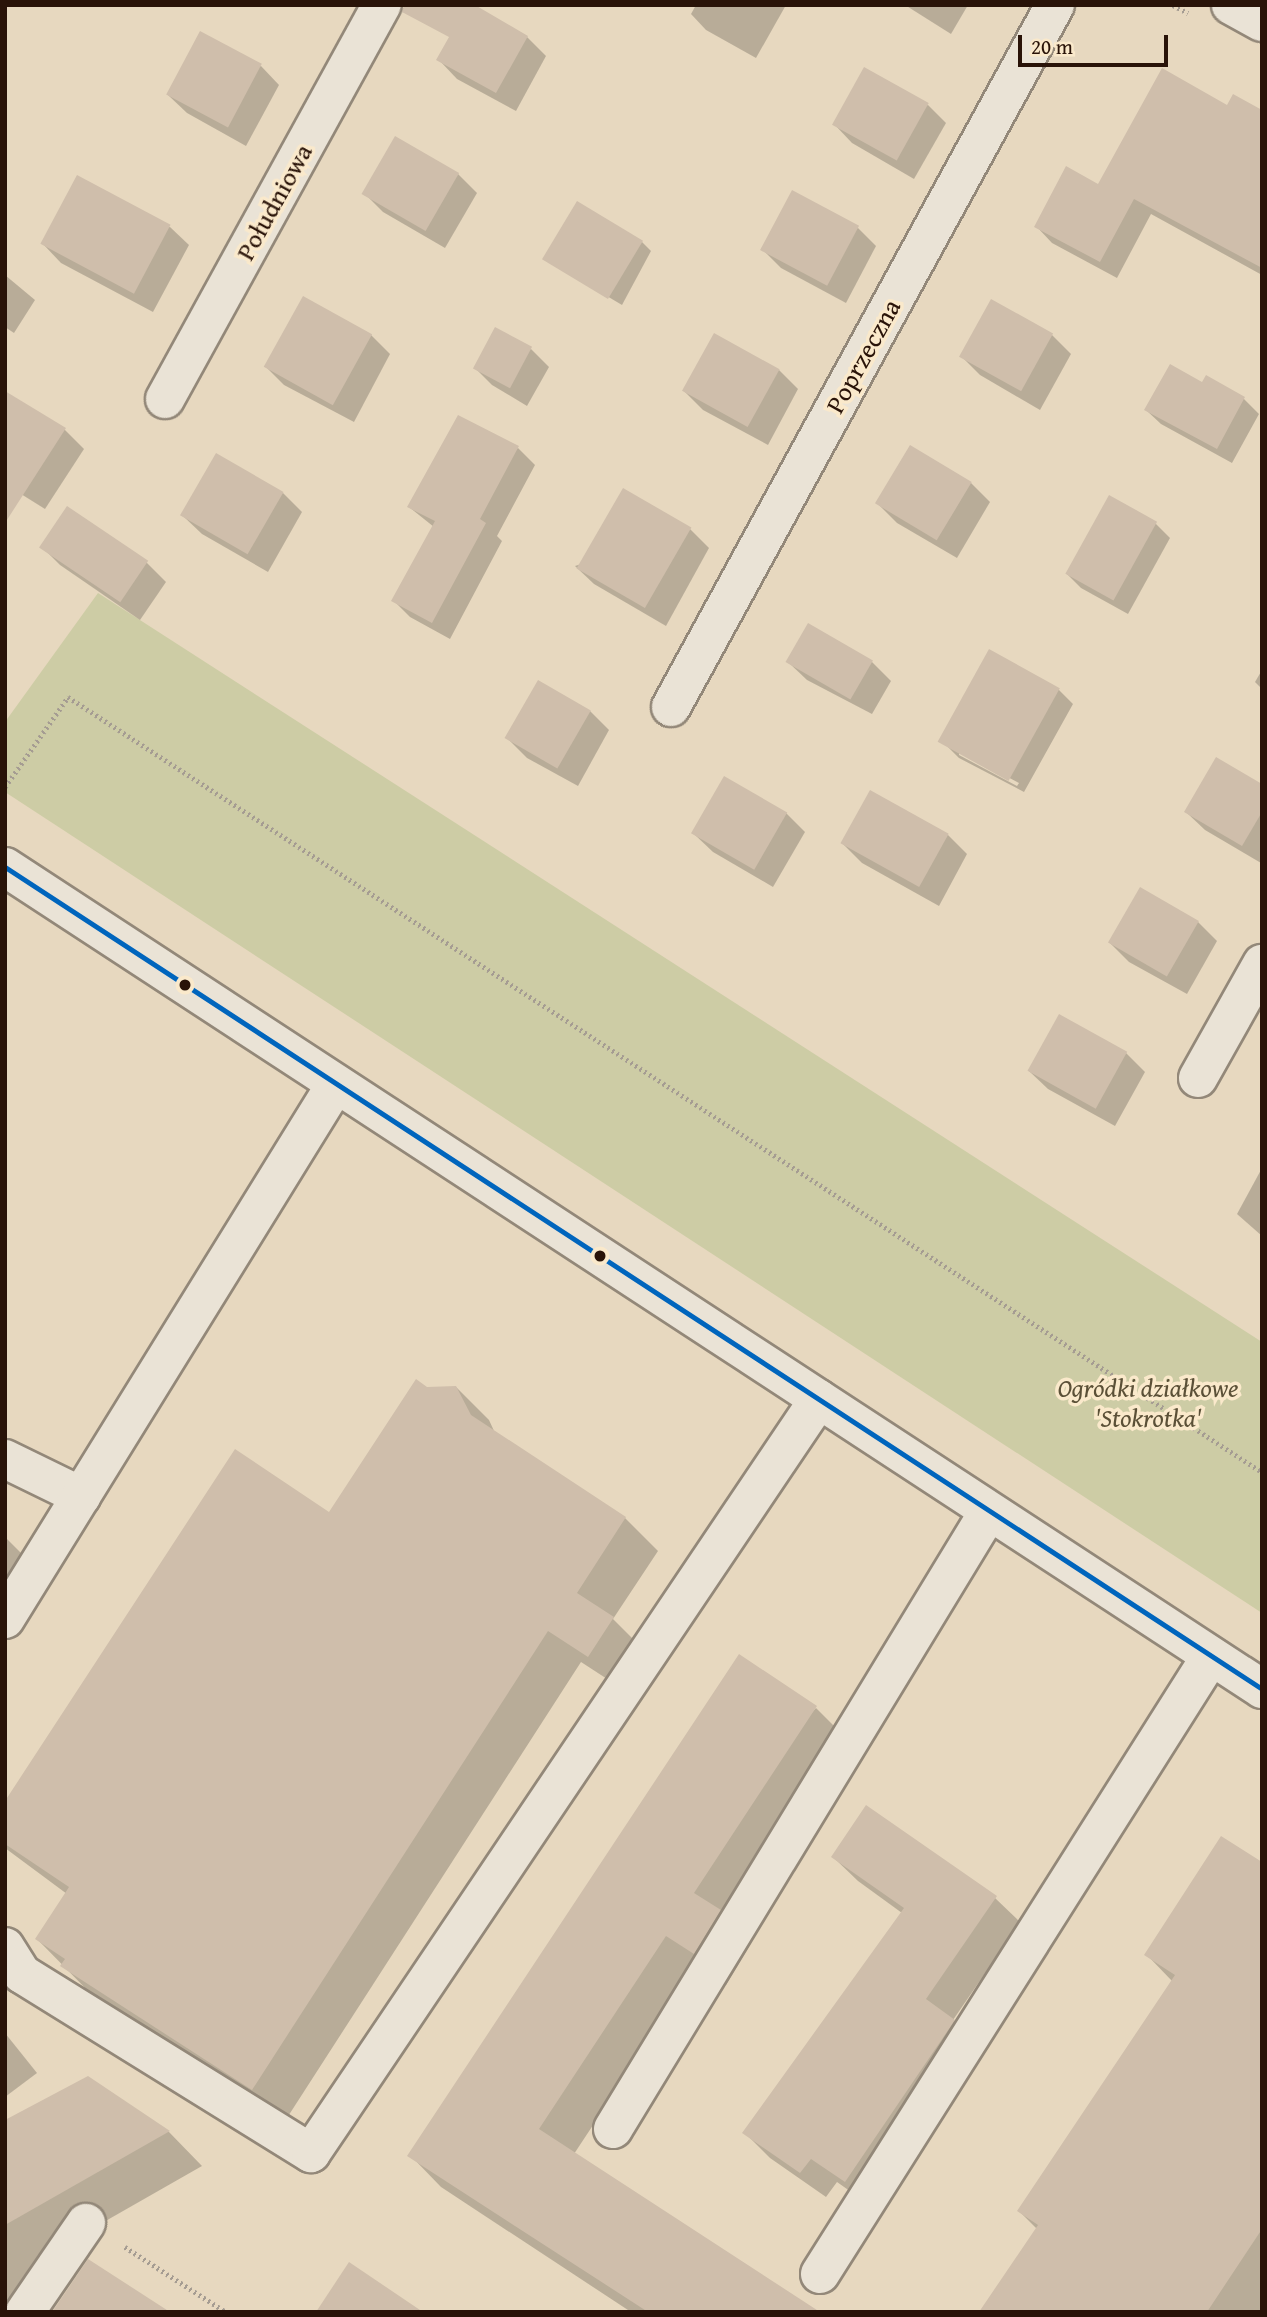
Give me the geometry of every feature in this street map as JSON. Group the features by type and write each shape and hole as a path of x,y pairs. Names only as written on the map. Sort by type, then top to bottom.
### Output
{"street":[{"name":"Południowa","path":"165,399 382,5"},
{"name":"Poprzeczna","path":"671,707 1055,5"},
{"path":"1231,5 1262,22"},
{"path":"5,867 1262,1689"},
{"path":"1198,1078 1262,964"},
{"path":"5,1619 336,1084"},
{"path":"5,1947 22,1974 311,2153 818,1399"},
{"path":"5,1459 81,1496"},
{"path":"613,2129 989,1511"},
{"path":"820,2274 1211,1656"},
{"path":"26,2312 86,2222"}],"path":[{"path":"5,787 68,697 1262,1472"},
{"path":"86,2222 226,2312"}],"green space":[{"name":"Ogródki działkowe 'Stokrotka'","path":"98,593 1262,1342 1262,1613 5,792 5,722"}],"building":[{"path":"404,5 475,5 528,36 496,93 436,60 449,37 402,12"},
{"path":"200,31 262,64 228,127 166,95"},
{"path":"864,67 929,103 897,161 832,125"},
{"path":"1162,68 1227,105 1233,94 1262,110 1262,268 1134,199 1100,262 1034,227 1066,166 1098,184"},
{"path":"395,136 459,173 426,231 362,194"},
{"path":"77,175 171,225 134,294 40,244"},
{"path":"792,190 859,226 827,286 760,250"},
{"path":"577,201 643,241 608,299 542,259"},
{"path":"303,296 372,334 333,405 264,367"},
{"path":"991,299 1053,333 1021,391 959,357"},
{"path":"495,327 532,347 510,388 473,368"},
{"path":"714,333 780,369 748,427 682,391"},
{"path":"1170,364 1202,382 1206,375 1245,397 1217,449 1144,410"},
{"path":"5,391 66,428 5,523"},
{"path":"458,415 519,446 480,519 486,523 432,623 391,601 435,521 407,507"},
{"path":"910,445 972,482 937,540 875,503"},
{"path":"216,453 284,492 248,554 180,515"},
{"path":"623,488 691,528 645,608 576,569"},
{"path":"1109,495 1157,522 1113,600 1065,574"},
{"path":"67,506 148,561 120,602 39,547"},
{"path":"808,623 873,660 850,699 786,662"},
{"path":"989,649 1060,688 1008,781 938,742"},
{"path":"538,680 591,710 557,769 504,738"},
{"path":"1216,757 1262,784 1262,812 1242,846 1184,812"},
{"path":"724,776 787,812 754,870 691,833"},
{"path":"870,790 949,834 919,887 840,843"},
{"path":"1140,887 1199,921 1167,976 1108,942"},
{"path":"1059,1014 1127,1052 1096,1109 1027,1071"},
{"path":"416,1379 427,1387 456,1386 471,1415 626,1517 577,1593 614,1617 588,1657 548,1631 252,2090 60,1966 65,1959 35,1939 69,1887 5,1844 5,1801 235,1449 329,1512"},
{"path":"739,1654 817,1706 694,1893 721,1910 694,1954 666,1936 539,2129 820,2312 648,2312 407,2156"},
{"path":"866,1805 997,1896 926,1999 955,2020 845,2182 811,2159 800,2173 742,2133 904,1908 831,1857"},
{"path":"1221,1836 1262,1862 1262,2229 1207,2312 979,2312 1038,2225 1017,2211 1175,1975 1144,1955"},
{"path":"88,2076 170,2131 5,2225 5,2120"},
{"path":"88,2259 170,2312 52,2312"},
{"path":"349,2262 423,2312 316,2312"}],"transit line":[{"path":"5,867 1262,1689"}]}
